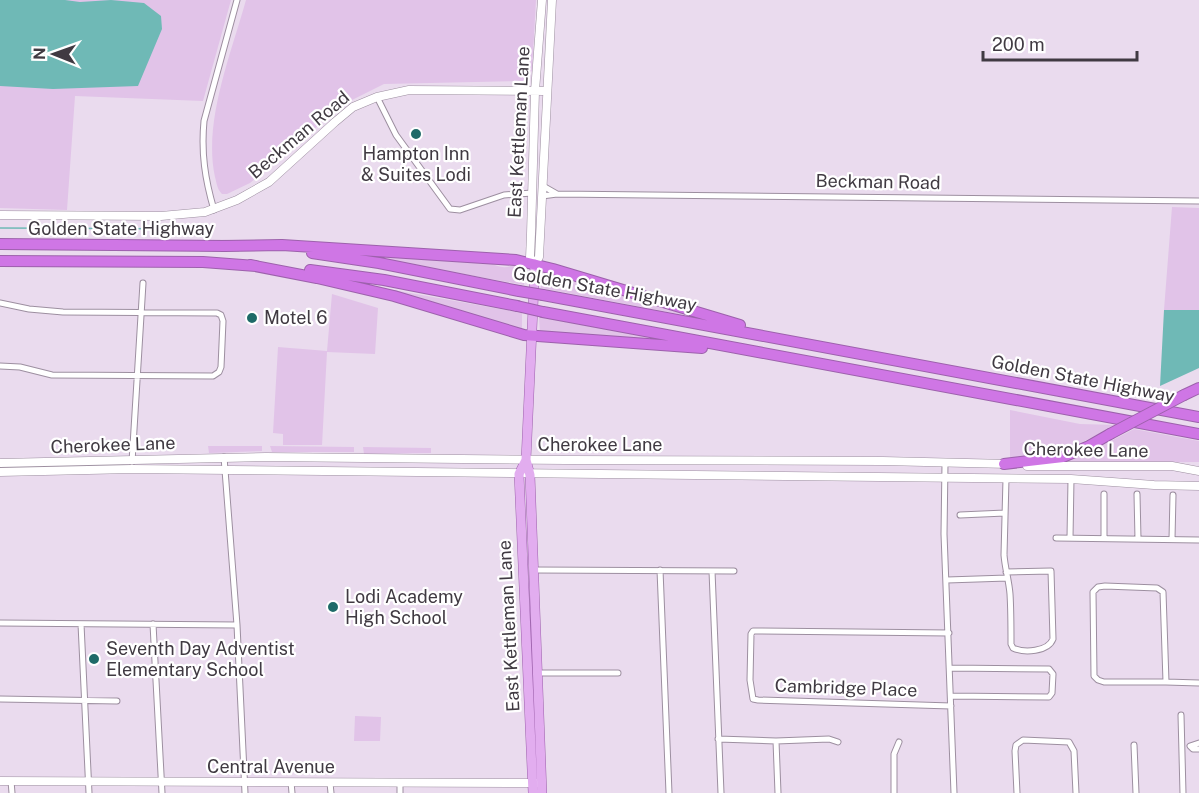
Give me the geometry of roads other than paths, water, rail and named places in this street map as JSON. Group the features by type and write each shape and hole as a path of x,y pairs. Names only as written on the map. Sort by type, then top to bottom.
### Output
{"highway":[{"name":"Golden State Highway","path":"0,244 222,246 341,257 1199,417"},
{"path":"222,246 282,245 516,260 673,304 782,339"},
{"name":"Golden State Highway","path":"0,261 203,262 347,274 1199,434"},
{"path":"250,265 394,296 530,336 706,348 784,357"},
{"path":"1004,464 1063,457 1089,446 1199,388"}],"main road":[{"name":"East Kettleman Lane","path":"535,264 530,258 535,91 542,0"},
{"name":"East Kettleman Lane","path":"538,788 535,570 530,475 526,460 530,336 535,264 539,257 552,0"},
{"name":"Beckman Road","path":"0,215 161,216 214,210 269,182 353,107 377,97 409,90 548,91"},
{"path":"534,153 537,161 537,186 542,196"},
{"path":"532,193 537,197 536,236 539,242"},
{"name":"Cherokee Lane","path":"0,463 224,457 892,461 945,464 1172,466 1199,471"},
{"name":"East Kettleman Lane","path":"526,460 519,474 538,788"},
{"path":"714,460 714,476"},
{"name":"Cherokee Lane","path":"0,472 132,469 1071,479 1199,486"},
{"path":"1199,486 1199,493"},
{"name":"Central Avenue","path":"0,781 400,782 538,788"}],"street":[{"path":"214,210 204,175 202,139 207,109 237,0"},
{"path":"377,97 396,135 450,209 460,210 504,195 532,193"},
{"name":"Beckman Road","path":"543,186 557,194"},
{"name":"Beckman Road","path":"542,196 557,194 1199,201"},
{"path":"132,469 143,283"},
{"path":"0,303 29,309 63,312 221,315 223,321 220,367 217,375 45,375 20,367 0,366"},
{"path":"224,457 237,625 245,793"},
{"path":"945,464 944,534 954,793"},
{"path":"946,580 1006,575 1051,571 1053,639 1048,647 1039,650 1013,648 1010,592 1006,575 1004,555 1006,479"},
{"path":"1070,538 1071,479"},
{"path":"1104,494 1104,538"},
{"path":"1137,494 1138,538"},
{"path":"1172,539 1173,495"},
{"path":"960,515 1005,513"},
{"path":"1056,538 1199,540"},
{"path":"535,570 734,571"},
{"path":"660,570 669,793"},
{"path":"712,571 721,793"},
{"path":"1166,682 1165,598 1161,590 1105,586 1096,588 1092,602 1094,676 1098,680 1104,682 1199,683"},
{"path":"0,623 237,625"},
{"path":"81,624 89,793"},
{"path":"153,624 162,793"},
{"name":"Cambridge Place","path":"949,633 753,631 751,634 750,680 753,699 758,700 951,706"},
{"path":"950,668 1049,669 1053,674 1052,693 1049,697 951,696"},
{"path":"538,673 618,673"},
{"path":"0,699 117,701"},
{"path":"1181,715 1184,793"},
{"path":"718,739 776,741 828,739 838,742"},
{"path":"1017,793 1015,751 1019,742 1023,740 1069,742 1073,747 1076,793"},
{"path":"776,741 778,793"},
{"path":"894,793 894,754 899,742"},
{"path":"1182,747 1199,743"},
{"path":"1134,745 1136,793"},
{"path":"1190,746 1193,749 1199,749"},
{"path":"11,781 12,793"},
{"path":"291,782 292,793"},
{"path":"400,782 400,793"},
{"path":"330,783 331,793"}],"waterway":[{"path":"0,228 207,229"}],"place":[{"name":"Hampton Inn & Suites Lodi","path":"416,134"},
{"name":"Motel 6","path":"252,318"},
{"name":"Lodi Academy High School","path":"333,607"},
{"name":"Seventh Day Adventist Elementary School","path":"94,659"}]}
